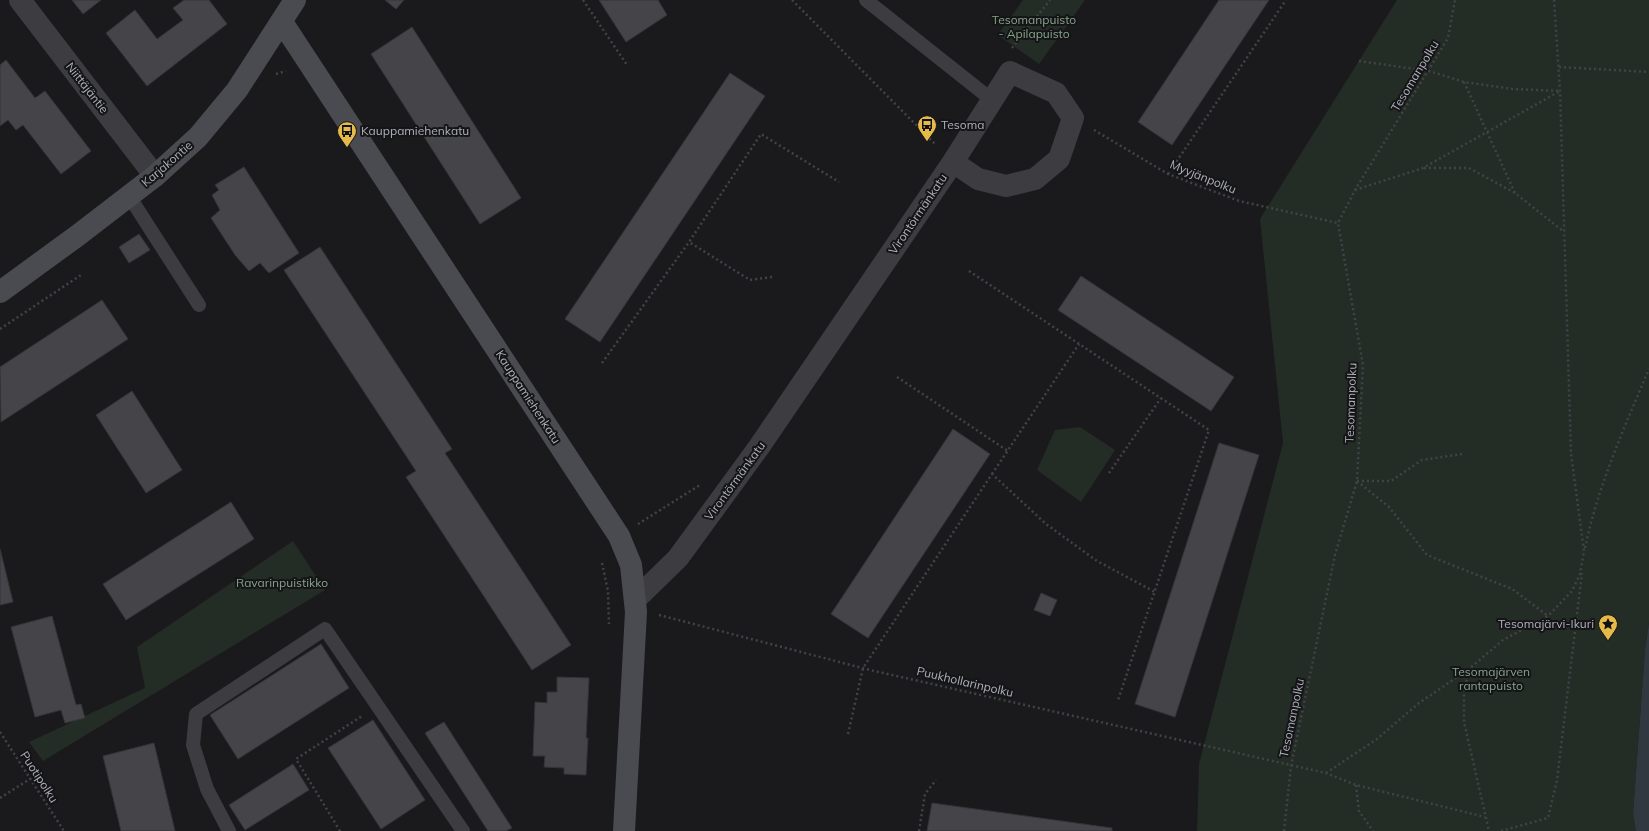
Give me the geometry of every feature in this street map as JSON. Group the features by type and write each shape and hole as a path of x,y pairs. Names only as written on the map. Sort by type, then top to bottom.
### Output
{"street":[{"name":"Niittäjäntie","path":"20,0 155,176"},
{"name":"Karjakontie","path":"0,292 77,236 155,176 198,137 228,102 282,22 295,0"},
{"name":"Kauppamiehenkatu","path":"282,22 619,536 631,565 636,606"},
{"name":"Virontörmänkatu","path":"636,606 678,558 759,447 953,162 1010,72 1056,93 1073,118 1059,159 1035,179 1006,186 978,179 953,162"},
{"path":"624,831 636,606"}],"lane":[{"path":"866,0 992,100"},
{"path":"129,196 199,305"},
{"path":"229,831 207,789 193,745 196,714 325,629 463,831"}],"path":[{"path":"583,0 627,65"},
{"path":"792,0 953,162"},
{"path":"1010,52 1050,0"},
{"path":"1168,174 1286,0"},
{"name":"Tesomanpolku","path":"1284,831 1291,766 1335,555 1357,480 1363,365 1338,224 1355,190 1448,38 1455,0"},
{"path":"1501,831 1548,818 1557,780 1584,551 1571,454 1563,232 1560,91 1554,0"},
{"path":"1359,61 1429,71 1464,82 1513,89 1560,91"},
{"path":"1559,67 1649,72"},
{"path":"1464,82 1515,193"},
{"path":"1355,190 1422,168 1488,133 1560,91"},
{"name":"Myyjänpolku","path":"1073,118 1168,174 1239,201 1338,224"},
{"path":"602,363 689,242 761,134 839,182"},
{"path":"1422,168 1469,168 1515,193 1563,232"},
{"path":"689,242 750,280 772,277"},
{"path":"969,271 1209,430 1118,700"},
{"path":"0,329 81,275"},
{"path":"848,734 863,668 1079,344"},
{"path":"1326,773 1377,739 1419,703 1469,669 1502,640 1548,616 1572,591 1580,574 1592,513 1604,476 1649,369"},
{"path":"897,377 1008,451"},
{"path":"1109,473 1161,398"},
{"path":"1357,480 1391,481 1422,460 1462,454"},
{"path":"992,474 1046,524 1097,561 1155,592"},
{"path":"1357,480 1389,507 1426,555 1512,589 1548,616"},
{"name":"Puukhollarinpolku","path":"636,606 863,668 1326,773 1356,785 1485,817"},
{"path":"1469,669 1464,692 1464,722 1485,817 1490,831"},
{"path":"340,831 296,759 377,706"},
{"name":"Puotipolku","path":"0,732 64,831"},
{"path":"0,798 30,779"},
{"path":"919,831 925,794 936,780"},
{"path":"1356,785 1359,811 1373,831"}],"green space":[{"name":"Tesomanpuisto - Apilapuisto","path":"1023,0 1085,0 1039,64 998,35"},
{"name":"Tesomajärven rantapuisto","path":"1397,0 1649,0 1649,623 1645,650 1633,814 1636,831 1197,831 1199,764 1283,443 1260,219"},
{"path":"1080,427 1115,450 1081,502 1037,470 1055,430"},
{"name":"Ravarinpuistikko","path":"293,541 325,590 43,761 29,742 145,688 137,647"}],"shaded area":[{"path":"1649,623 1649,831 1636,831 1633,814 1645,650"}],"building":[{"path":"72,0 101,0 83,14"},
{"path":"184,0 209,0 227,24 147,86 106,33 135,10 157,39 183,20 173,8"},
{"path":"385,0 404,0 396,9"},
{"path":"599,0 658,0 667,15 626,42"},
{"path":"1219,0 1269,0 1172,145 1138,122"},
{"path":"412,27 521,198 480,224 371,54"},
{"path":"6,60 35,98 45,91 91,151 61,174 23,125 16,130 8,120 0,126 0,65"},
{"path":"730,73 765,96 600,342 565,319"},
{"path":"244,167 299,253 269,273 260,263 249,271 235,255 211,218 220,210 212,195 219,190 215,185"},
{"path":"139,234 150,250 129,263 119,247"},
{"path":"320,247 452,449 445,453 571,645 532,670 406,477 416,471 284,270"},
{"path":"1081,276 1234,377 1211,411 1058,310"},
{"path":"102,300 128,339 1,422 0,367"},
{"path":"132,391 182,470 146,493 96,415"},
{"path":"953,429 990,454 868,638 831,614"},
{"path":"1219,443 1259,455 1175,717 1135,704"},
{"path":"231,502 254,539 126,620 103,584"},
{"path":"0,549 13,602 0,605"},
{"path":"1041,593 1057,600 1050,616 1034,610"},
{"path":"52,616 76,705 81,704 85,718 65,723 61,710 35,717 11,627"},
{"path":"321,644 349,688 238,759 210,715"},
{"path":"557,677 589,678 586,775 564,774 564,768 544,767 545,756 533,756 535,702 547,703 547,692 557,692"},
{"path":"373,720 425,800 381,829 328,748"},
{"path":"444,722 512,828 506,831 488,831 425,733"},
{"path":"154,743 175,831 121,831 103,756"},
{"path":"293,764 309,790 245,830 229,805"},
{"path":"932,803 1112,828 1112,831 927,831"}],"place":[{"name":"Tesoma","path":"927,142"},
{"name":"Kauppamiehenkatu","path":"347,148"},
{"name":"Tesomajärvi-Ikuri","path":"1608,641"}]}
